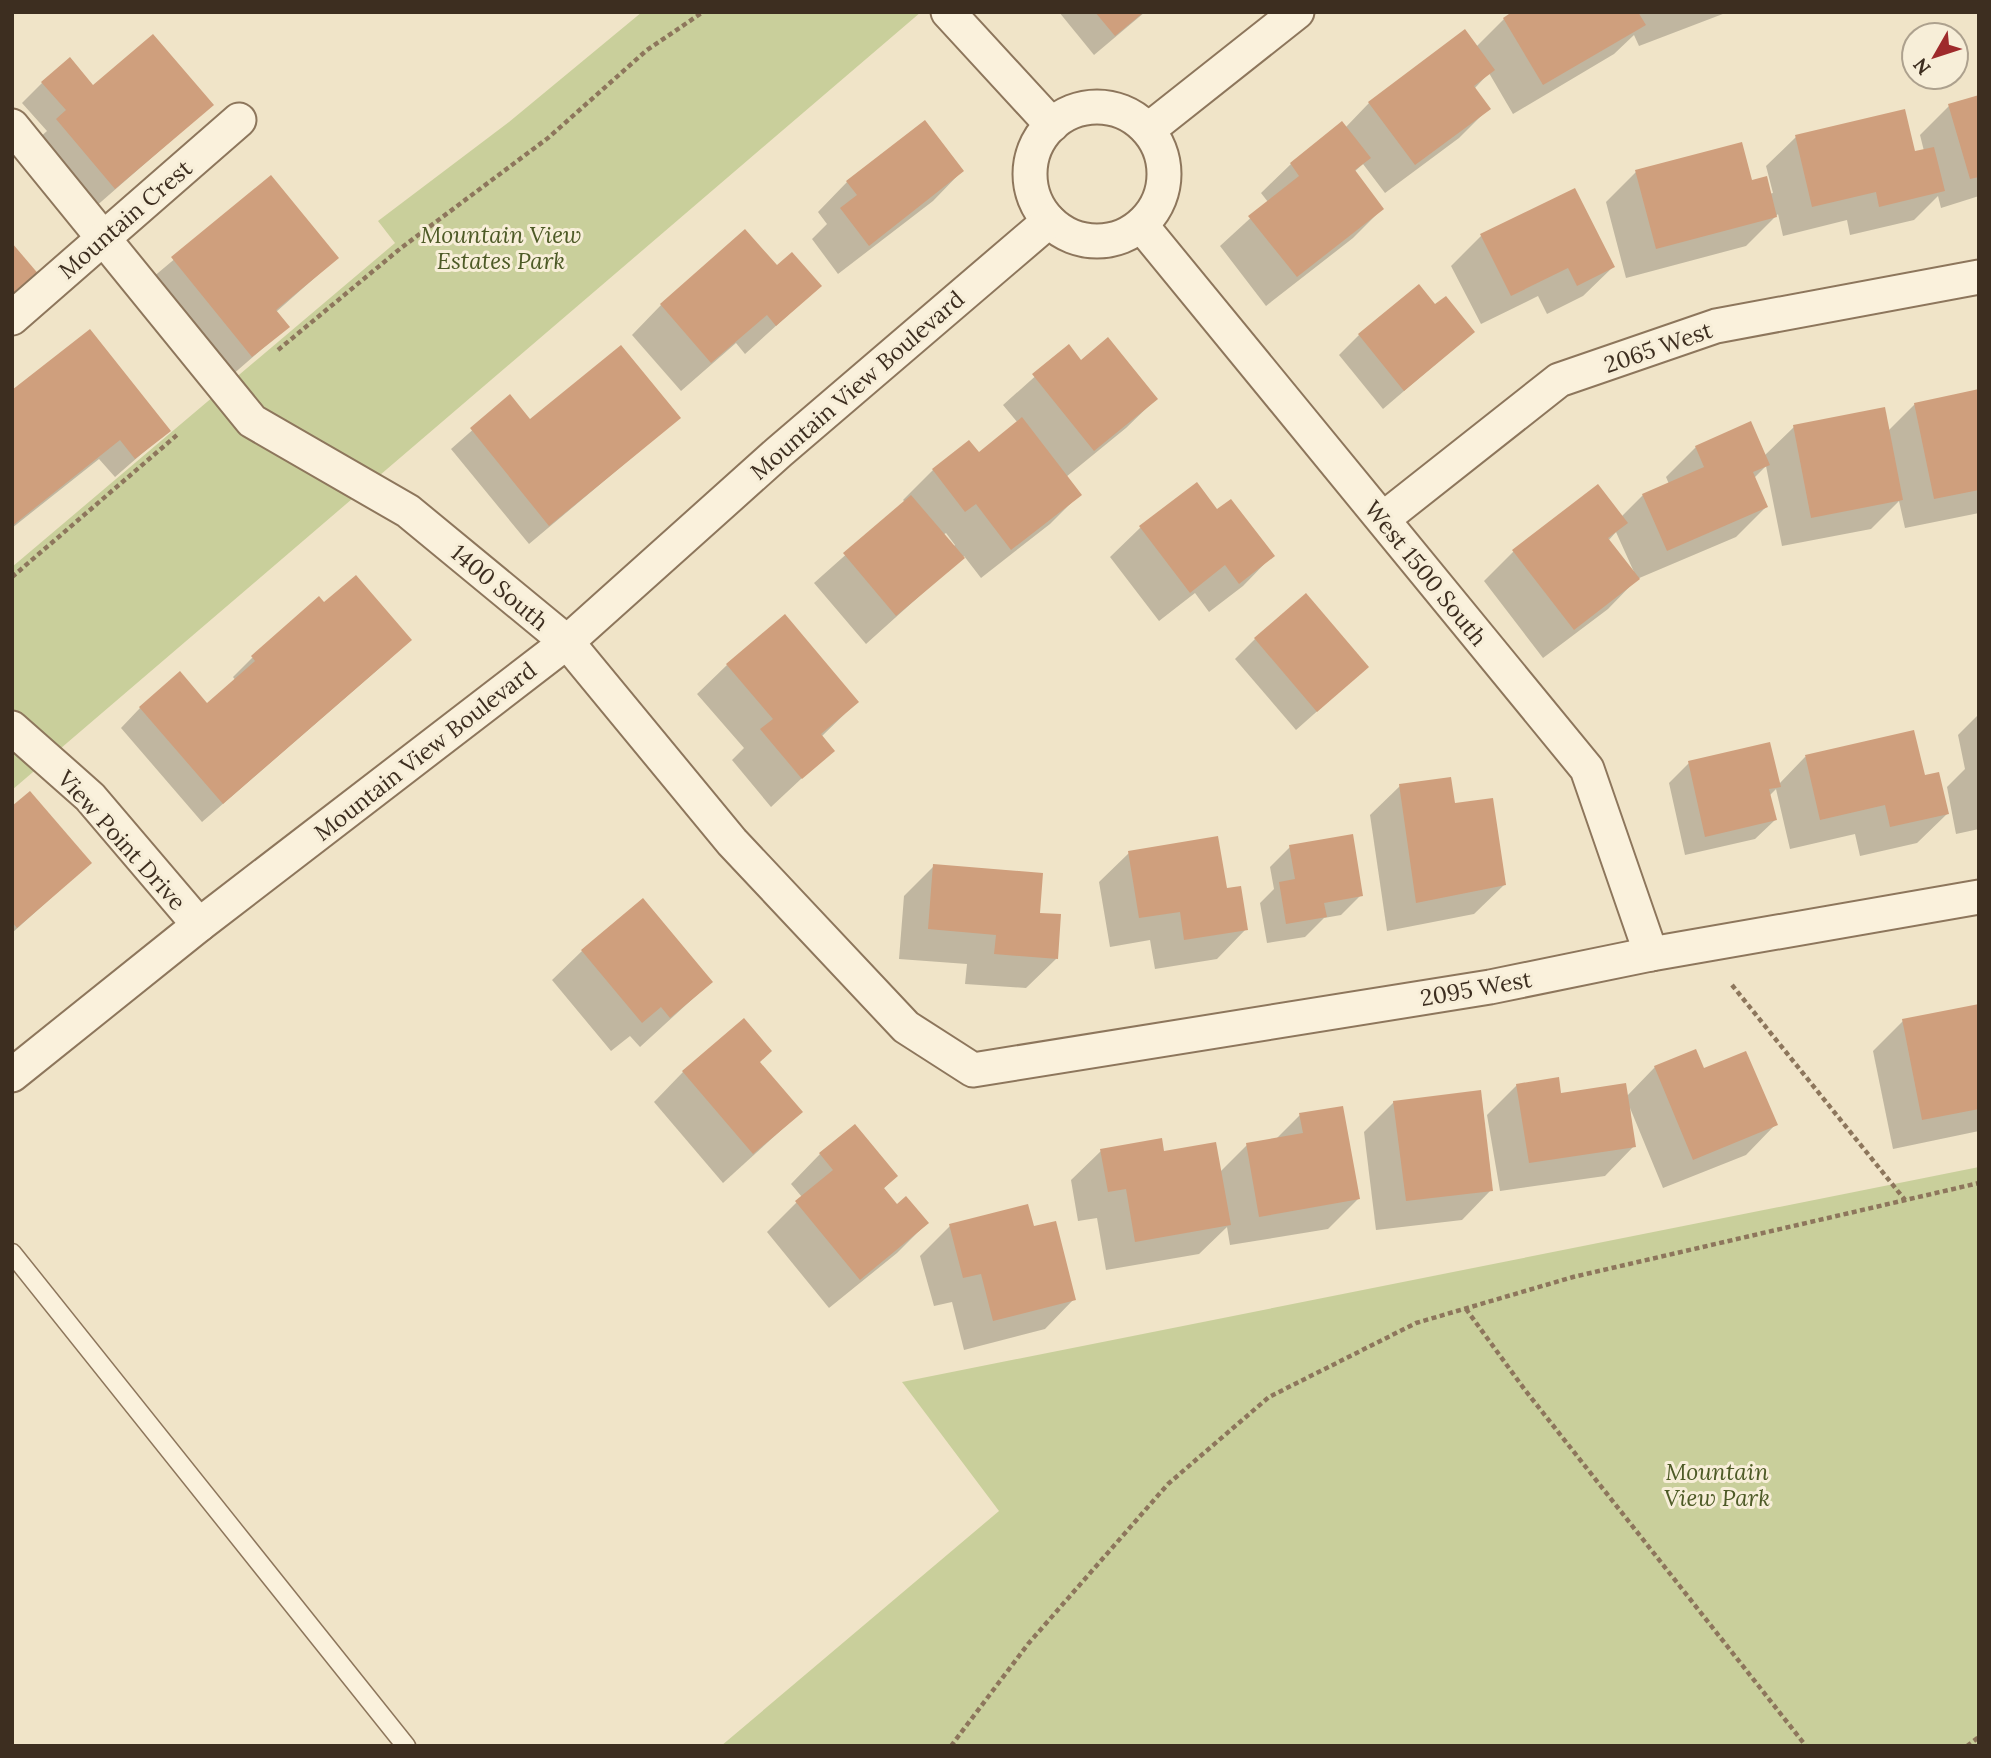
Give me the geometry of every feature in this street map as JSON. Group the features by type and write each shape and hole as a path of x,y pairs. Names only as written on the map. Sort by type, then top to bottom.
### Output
{"street":[{"path":"948,12 1052,125"},
{"path":"1149,130 1297,12"},
{"path":"1090,107 1122,112 1149,130 1160,150 1165,173 1162,196 1151,216 1142,225 1112,240 1089,242 1067,234 1049,221 1036,203 1030,183 1031,161 1039,141 1052,125 1070,113 1090,107"},
{"name":"Mountain Crest","path":"12,318 239,120"},
{"name":"1400 South","path":"12,126 252,421 408,511 567,642 732,842 906,1027 973,1070"},
{"name":"Mountain View Boulevard","path":"12,1075 199,925 567,642 779,452 1049,221"},
{"name":"West 1500 South","path":"1142,225 1587,769 1651,954"},
{"name":"2065 West","path":"1383,520 1559,380 1716,326 1979,277"},
{"name":"View Point Drive","path":"12,728 90,797 199,925"},
{"name":"2095 West","path":"973,1070 1490,987 1651,954 1979,897"}],"lane":[{"path":"12,1253 406,1746"}],"path":[{"path":"278,350 401,248 548,138 647,50 703,12"},
{"path":"12,577 177,435"},
{"path":"1732,985 1906,1200"},
{"path":"951,1746 1028,1644 1168,1484 1269,1397 1416,1323 1573,1277 1979,1183"},
{"path":"1466,1309 1525,1390 1806,1746"},
{"path":"1967,1746 1979,1737"}],"green space":[{"name":"Mountain View Estates Park","path":"642,12 921,12 12,790 12,567 395,243 378,221 509,122"},
{"name":"Mountain View Park","path":"1979,1167 1979,1746 721,1746 999,1511 902,1382"}],"building":[{"path":"1095,12 1144,12 1115,36"},
{"path":"1512,12 1638,12 1646,25 1543,85 1503,18"},
{"path":"1465,29 1495,70 1474,86 1491,109 1415,165 1368,102"},
{"path":"153,34 214,105 115,189 56,119 66,110 41,82 70,57 93,85"},
{"path":"1979,95 1979,177 1970,179 1948,104"},
{"path":"1905,109 1915,151 1934,147 1945,191 1879,207 1876,192 1812,207 1795,135"},
{"path":"925,120 964,171 869,246 840,208 857,195 846,181"},
{"path":"1342,121 1371,158 1355,170 1384,209 1297,277 1248,216 1299,176 1290,163"},
{"path":"1742,142 1752,180 1767,176 1777,217 1656,249 1635,170"},
{"path":"271,175 339,258 276,310 290,327 252,357 171,257"},
{"path":"1575,188 1615,267 1577,286 1568,268 1511,296 1480,234"},
{"path":"745,229 777,265 792,252 822,286 776,326 767,315 711,363 660,304"},
{"path":"12,243 41,277 12,301"},
{"path":"1419,284 1435,304 1446,296 1475,332 1404,391 1358,334"},
{"path":"90,329 171,431 135,459 120,440 12,526 12,390"},
{"path":"1108,337 1158,399 1094,451 1032,374 1069,344 1081,360"},
{"path":"621,345 681,418 549,526 470,428 510,394 530,419"},
{"path":"1979,389 1979,490 1934,499 1914,403"},
{"path":"1885,407 1903,500 1811,518 1793,425"},
{"path":"1022,417 1082,495 1011,550 976,504 965,512 932,469 969,440 979,452"},
{"path":"1751,421 1770,465 1753,472 1768,507 1667,551 1642,494 1704,467 1695,446"},
{"path":"1197,482 1217,509 1231,499 1275,556 1239,584 1225,565 1190,593 1139,526"},
{"path":"1598,484 1628,523 1608,538 1640,579 1574,630 1512,550"},
{"path":"911,495 965,558 896,616 843,553"},
{"path":"356,575 412,640 223,804 139,707 180,671 207,703 255,661 251,656 319,596 324,602"},
{"path":"1306,593 1369,667 1317,712 1254,638"},
{"path":"785,614 859,702 821,734 835,751 802,779 760,729 773,719 726,664"},
{"path":"1914,730 1925,775 1939,772 1949,814 1890,827 1885,805 1820,820 1805,755"},
{"path":"1770,742 1781,787 1769,789 1777,820 1705,837 1688,761"},
{"path":"1451,777 1455,803 1493,798 1506,885 1416,903 1399,784"},
{"path":"30,791 92,863 17,928 12,922 12,806"},
{"path":"1353,834 1363,896 1324,903 1327,917 1286,924 1279,882 1295,879 1289,845"},
{"path":"1218,836 1227,888 1241,886 1248,930 1184,940 1180,912 1139,918 1128,851"},
{"path":"933,864 1043,873 1040,913 1061,914 1058,959 994,954 996,935 928,929"},
{"path":"643,898 713,982 670,1018 661,1007 642,1023 581,950"},
{"path":"1979,1004 1979,1109 1922,1120 1902,1019"},
{"path":"744,1018 772,1051 760,1062 803,1112 753,1154 682,1071"},
{"path":"1696,1049 1704,1068 1746,1051 1778,1125 1693,1160 1654,1066"},
{"path":"1559,1077 1561,1093 1626,1083 1636,1147 1529,1163 1516,1084"},
{"path":"1481,1090 1493,1191 1406,1201 1393,1101"},
{"path":"1343,1106 1360,1199 1259,1217 1246,1143 1303,1133 1299,1113"},
{"path":"855,1124 898,1176 884,1188 897,1204 906,1196 929,1223 860,1280 795,1201 833,1170 819,1153"},
{"path":"1162,1138 1164,1151 1216,1142 1231,1225 1135,1242 1126,1189 1108,1192 1100,1149"},
{"path":"1028,1204 1034,1226 1056,1221 1076,1300 993,1321 981,1274 963,1278 949,1224"}]}
